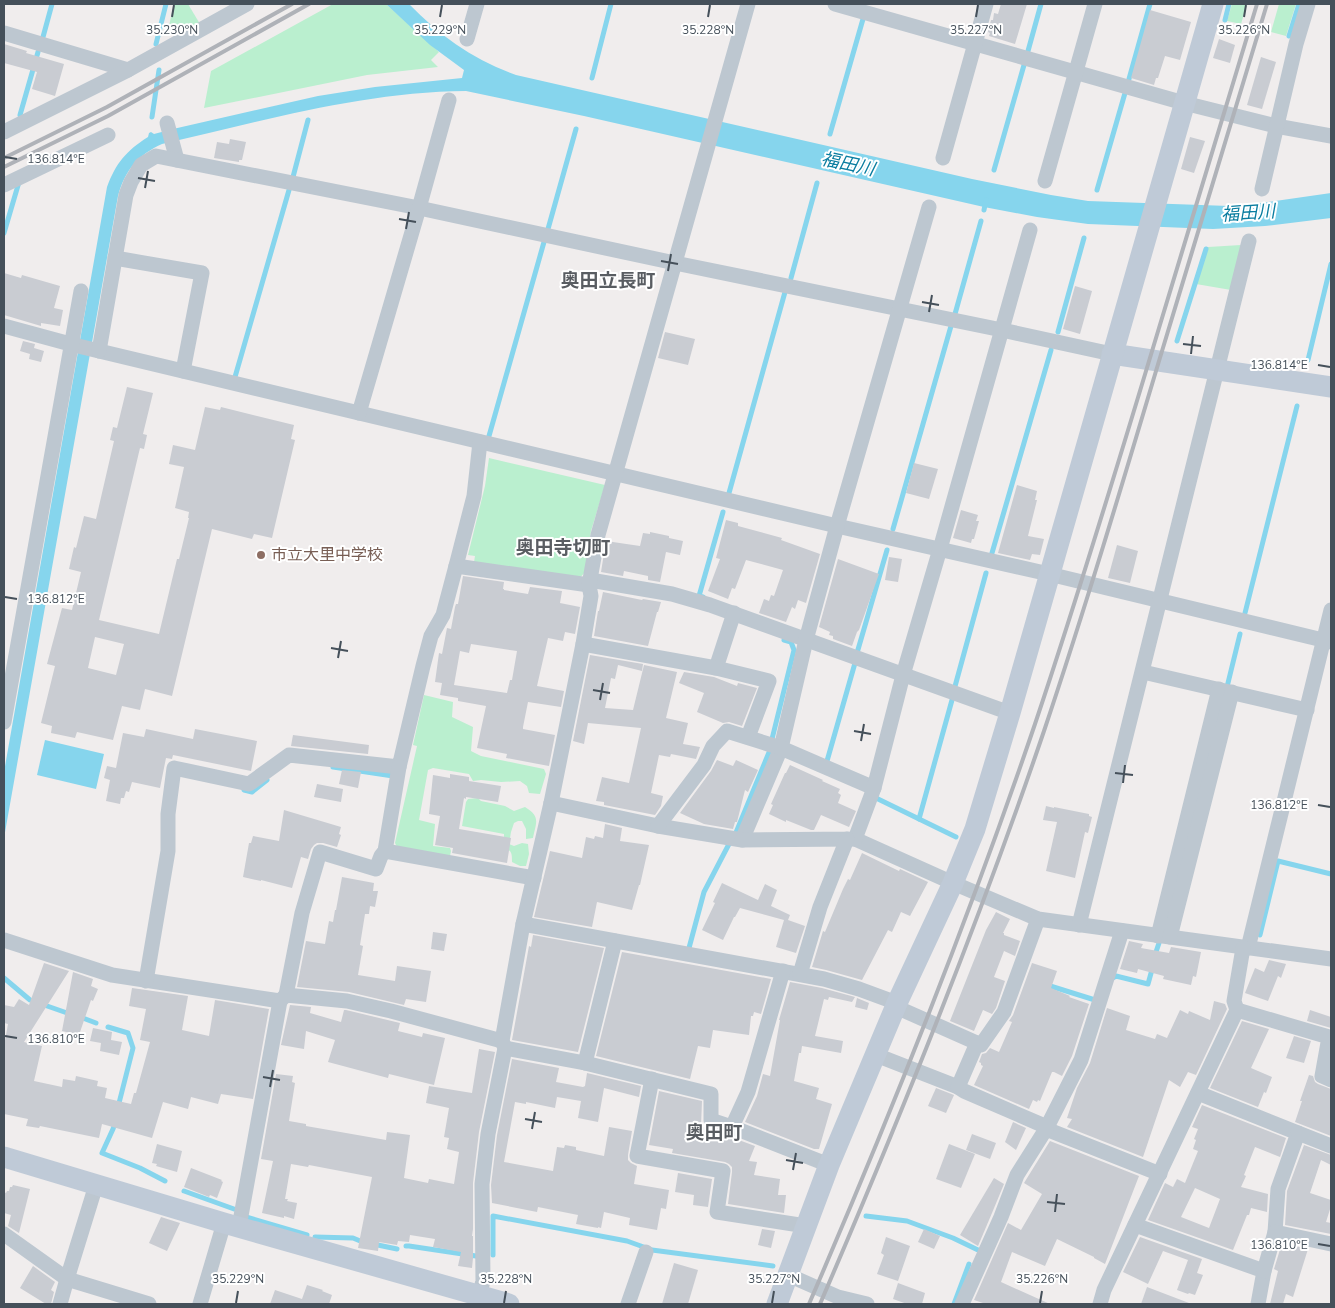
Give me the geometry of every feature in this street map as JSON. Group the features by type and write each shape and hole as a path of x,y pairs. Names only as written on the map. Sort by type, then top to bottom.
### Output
{"street":[{"path":"4,132 128,70 247,4"},
{"path":"467,39 477,4"},
{"path":"479,1296 484,1281 482,1184 488,1134 523,924 551,803 583,644 591,596 589,583 598,535 748,4"},
{"path":"835,4 1184,103 1276,126 1331,136"},
{"path":"943,158 986,4"},
{"path":"1045,181 1095,4"},
{"path":"777,1304 829,1165 975,829 1213,4"},
{"path":"1262,190 1296,44 1308,4"},
{"path":"4,33 128,70"},
{"path":"359,413 449,100"},
{"path":"167,125 177,160"},
{"path":"4,185 108,135"},
{"path":"98,350 126,195 141,165 156,156 419,208 1112,354 1331,387"},
{"path":"742,840 781,748 806,640 837,526 929,207"},
{"path":"800,974 820,907 874,788 902,675 940,549 1030,230"},
{"path":"1079,925 1249,242"},
{"path":"116,258 202,273 183,371"},
{"path":"4,722 10,651 73,344 81,291"},
{"path":"4,326 480,442 1050,574 1328,641"},
{"path":"200,1304 231,1225 302,913 320,852 376,869 385,851 399,767 423,666 432,636 443,615 474,496 480,442"},
{"path":"456,566 672,594 734,613 1010,713"},
{"path":"1100,1304 1104,1290 1237,1010 1234,1001 1246,948 1307,710 1328,641 1331,610"},
{"path":"716,668 734,613"},
{"path":"583,644 716,668 769,680 748,738"},
{"path":"1143,672 1307,710"},
{"path":"1164,937 1225,691"},
{"path":"658,826 704,765 713,746 727,731 781,748 874,788"},
{"path":"146,981 168,851 168,814 174,768 249,784 289,755 399,767"},
{"path":"551,803 658,826 742,840 851,839 1038,919 1331,959"},
{"path":"385,851 534,878"},
{"path":"523,924 824,979 859,989 981,1045 1004,1012 1038,919"},
{"path":"962,1304 1001,1217 1017,1175 1046,1128 1081,1060 1122,931"},
{"path":"4,940 112,975 283,998 346,1001 391,1011 504,1044 711,1094 711,1120 829,1165"},
{"path":"585,1063 615,941"},
{"path":"732,1127 748,1092 783,971"},
{"path":"1237,1010 1329,1037 1322,1076 1331,1080"},
{"path":"958,1087 977,1043"},
{"path":"876,1055 958,1087 1046,1128 1160,1174"},
{"path":"652,1079 637,1156 724,1171 717,1212 806,1226"},
{"path":"1198,1094 1331,1146"},
{"path":"1258,1304 1264,1271 1275,1232 1278,1188 1298,1133"},
{"path":"4,1157 231,1225 508,1304"},
{"path":"60,1304 96,1185"},
{"path":"1135,1225 1264,1271"},
{"path":"1275,1232 1331,1244"},
{"path":"4,1234 67,1279 149,1304"},
{"path":"628,1304 646,1252"},
{"path":"788,1275 838,1297 867,1304"}],"green space":[{"path":"174,4 188,4 200,24 175,36 168,30"},
{"path":"333,4 386,4 439,52 431,60 438,67 367,75 204,108 211,71"},
{"path":"1232,4 1247,4 1241,24 1227,21"},
{"path":"1279,4 1296,4 1286,36 1271,32"},
{"path":"1241,245 1231,290 1196,284 1208,247"},
{"path":"489,458 605,485 591,531 585,572 579,579 474,562 475,556 468,555 485,486"},
{"path":"424,695 453,702 452,717 473,727 471,751 481,756 544,769 546,774 540,794 529,793 527,786 520,781 473,781 469,774 433,768 428,770 419,820 435,824 433,846 450,848 450,856 397,847 395,843 417,746 413,745"},
{"path":"478,798 481,801 505,806 514,811 525,807 533,814 536,824 533,838 526,839 526,829 522,821 518,821 514,823 509,844 514,846 522,843 528,844 529,854 526,866 520,866 512,862 511,853 504,848 504,834 462,826 466,802 468,799"}],"water":[{"name":"福田川","path":"386,4 409,4 445,37 458,46 486,62 516,75 972,179 1088,201 1229,206 1331,193 1331,218 1265,226 1213,229 1088,224 1037,217 984,207 466,91 389,96 351,102 275,117 162,144 139,158 124,178 118,196 4,838 4,772 107,187 110,179 123,158 148,137 151,132 154,134 318,96 375,87 462,78 464,70 430,45"},
{"path":"45,740 104,754 96,789 37,775"}],"building":[{"path":"1001,4 1027,4 1015,44 989,36 991,20 993,20 994,13 998,14"},
{"path":"1150,10 1191,22 1180,60 1165,56 1154,85 1131,78"},
{"path":"1219,39 1235,45 1230,63 1213,58"},
{"path":"4,44 27,51 26,53 64,64 55,96 32,89 37,72 4,63"},
{"path":"1261,57 1276,62 1262,109 1247,105"},
{"path":"1190,137 1205,141 1194,173 1181,169"},
{"path":"230,139 246,142 242,160 239,160 239,162 214,158 217,142 229,144"},
{"path":"4,273 21,278 22,275 60,286 54,308 63,310 60,326 41,323 41,326 4,315"},
{"path":"1075,286 1092,291 1080,334 1063,329"},
{"path":"665,332 695,339 688,365 658,358"},
{"path":"23,341 35,344 34,348 44,351 41,362 29,359 30,354 20,351"},
{"path":"127,387 153,393 143,434 147,435 144,449 140,448 99,620 159,634 189,518 189,512 175,508 184,467 169,464 173,445 195,450 205,407 220,410 221,407 294,425 291,439 295,440 272,538 254,534 252,539 212,529 172,696 145,689 140,710 122,706 113,740 77,732 75,738 51,733 52,726 41,723 55,666 47,664 62,608 72,610 81,572 69,569 74,547 76,548 84,516 96,519 114,441 110,440 113,427 117,428","holes":["95,637 124,644 116,675 88,668"]},
{"path":"914,463 938,469 929,499 906,493"},
{"path":"1017,485 1037,491 1035,500 1037,500 1028,536 1044,539 1040,555 1032,554 1030,560 998,553"},
{"path":"961,510 978,515 976,521 979,521 971,543 953,538"},
{"path":"726,520 738,523 738,526 782,538 781,540 820,554 806,603 798,600 795,609 792,607 786,622 759,613 764,599 769,601 771,595 774,596 783,570 746,560 735,589 732,588 728,599 708,591 720,559 716,558"},
{"path":"650,532 683,541 680,555 666,552 660,582 648,580 648,576 624,571 623,576 601,572 606,541 640,546 643,533 650,534"},
{"path":"1117,545 1138,551 1130,583 1108,578"},
{"path":"889,557 902,559 898,582 885,580"},
{"path":"838,559 879,574 852,646 833,639 833,636 829,635 830,632 819,627"},
{"path":"463,576 504,582 504,590 528,594 530,587 562,591 560,603 580,607 575,634 565,632 563,641 548,638 537,686 564,691 561,707 528,702 523,727 523,729 555,735 549,766 506,758 507,754 477,748 486,706 458,701 458,698 440,695 442,683 435,682 439,653 442,654 447,628 451,629 455,607 458,604","holes":["471,644 517,651 512,680 510,680 507,693 454,685 460,651 469,653"]},
{"path":"603,592 661,602 648,646 594,636"},
{"path":"590,655 643,664 642,671 618,665 615,679 611,678 605,708 633,710 644,665 677,672 666,718 688,723 683,744 700,747 696,759 671,754 670,757 659,755 651,793 663,796 661,806 655,815 604,805 604,802 596,801 602,777 629,783 641,728 588,723 584,744 573,741"},
{"path":"684,672 714,677 737,686 738,683 757,688 742,726 729,722 723,723 697,712 704,693 679,683"},
{"path":"146,729 193,739 195,729 257,741 251,771 173,755 172,759 166,758 160,788 132,782 129,792 126,791 124,798 121,798 120,804 106,801 110,780 104,778 107,766 116,768 123,733 144,737"},
{"path":"293,735 369,745 368,754 291,746"},
{"path":"717,760 733,766 736,760 758,770 748,792 745,790 737,822 735,822 733,829 704,824 680,813"},
{"path":"790,765 840,789 838,793 841,795 838,803 856,811 849,827 821,815 814,830 811,830 769,814 773,805 771,804"},
{"path":"342,770 361,772 358,788 339,784"},
{"path":"450,774 469,777 469,781 501,786 498,802 464,798 459,829 511,838 507,863 452,853 453,848 435,845 440,816 429,814 433,775 450,778"},
{"path":"317,784 343,789 341,802 314,797"},
{"path":"1046,806 1089,814 1092,817 1088,833 1085,832 1075,878 1046,871 1057,822 1043,820"},
{"path":"284,810 341,827 339,834 341,835 337,847 323,843 314,845 308,859 301,857 292,888 243,877 249,843 251,843 253,836 279,841"},
{"path":"605,824 622,828 620,841 649,845 632,910 597,902 592,927 534,917 550,851 582,858 586,837 594,839 595,836 603,838"},
{"path":"862,853 899,871 900,869 928,882 910,916 901,912 892,932 888,930 862,980 812,967 823,931 825,932 843,889 848,879 850,880"},
{"path":"342,877 374,883 373,891 378,891 375,907 370,906 369,914 365,914 360,945 363,946 358,975 395,981 397,966 431,971 426,1002 406,999 404,1005 349,992 297,987 306,941 325,944 329,921 333,922"},
{"path":"722,883 758,900 765,884 777,890 771,906 790,915 788,920 805,926 796,953 776,947 784,920 740,908 723,940 702,930"},
{"path":"996,912 1010,919 1003,933 1004,935 1020,941 1015,956 1004,951 994,977 1005,981 996,1008 992,1014 983,1010 974,1031 950,1021 986,930"},
{"path":"433,932 447,934 444,951 431,949"},
{"path":"533,935 604,948 578,1052 512,1040 529,946 531,947"},
{"path":"1129,941 1143,944 1141,948 1169,953 1171,947 1201,952 1196,977 1193,976 1191,985 1163,979 1164,976 1138,969 1137,973 1120,969"},
{"path":"622,952 771,979 761,1014 754,1012 753,1016 751,1016 749,1035 713,1030 710,1048 698,1046 690,1079 596,1056"},
{"path":"1269,960 1286,964 1281,978 1278,976 1268,1001 1245,993 1255,968 1264,972"},
{"path":"44,963 69,971 24,1042 42,1046 34,1081 62,1087 63,1079 75,1081 76,1076 98,1081 97,1086 107,1088 105,1098 131,1104 134,1093 136,1093 150,1042 140,1040 146,1009 129,1006 132,988 188,996 182,1030 209,1036 215,1000 269,1009 253,1099 221,1094 218,1104 191,1097 188,1109 163,1102 152,1138 102,1124 99,1138 40,1126 39,1128 26,1126 28,1119 4,1114 4,1046 8,1024 4,1023 4,1005 14,1007 19,999 29,1005"},
{"path":"1032,963 1057,971 1051,988 1089,1004 1072,1056 1062,1076 1052,1072 1040,1101 1033,1100 1029,1109 974,1085 983,1066 979,1062 982,1054 986,1053 990,1048 999,1052 1012,1022 1009,1021 1013,1015"},
{"path":"73,972 93,979 91,986 98,989 93,1001 91,1000 79,1035 62,1031"},
{"path":"790,982 855,997 852,1002 829,997 828,1000 824,999 815,1036 843,1041 841,1053 802,1046 801,1053 799,1053 794,1081 819,1088 816,1099 832,1104 819,1149 814,1149 745,1122 757,1096 763,1074 770,1076 779,1020"},
{"path":"857,998 869,1003 867,1010 855,1007"},
{"path":"1214,1001 1225,1004 1227,1009 1196,1075 1188,1072 1180,1087 1169,1080 1143,1157 1067,1127 1072,1119 1067,1118 1077,1088 1090,1063 1107,1008 1130,1016 1126,1030 1155,1039 1157,1034 1167,1038 1180,1010 1188,1014 1189,1011 1210,1020"},
{"path":"290,1005 311,1007 310,1013 341,1022 344,1010 346,1010 400,1023 398,1031 422,1037 423,1033 445,1038 434,1085 389,1074 388,1078 328,1062 335,1040 306,1031 304,1049 281,1045"},
{"path":"1310,1010 1331,1017 1331,1028 1307,1021"},
{"path":"1242,1021 1269,1029 1251,1068 1272,1077 1258,1107 1210,1088"},
{"path":"93,1028 112,1032 111,1040 122,1042 119,1055 100,1051 101,1043 90,1041"},
{"path":"1294,1036 1311,1041 1304,1063 1286,1058"},
{"path":"479,1049 495,1052 479,1132 473,1183 472,1268 458,1266 461,1252 433,1247 435,1239 410,1235 409,1242 398,1241 397,1245 379,1242 378,1251 358,1248 372,1177 309,1165 308,1167 291,1164 285,1199 297,1203 294,1219 262,1213 273,1161 261,1159 276,1074 293,1076 292,1082 295,1083 289,1121 306,1124 306,1126 386,1140 387,1132 410,1135 404,1178 428,1183 429,1179 454,1184 459,1152 447,1149 449,1138 444,1137 449,1108 426,1103 429,1086 472,1093"},
{"path":"512,1059 559,1068 556,1082 583,1087 585,1086 587,1073 641,1086 639,1097 604,1088 598,1122 578,1118 581,1101 557,1097 555,1108 526,1102 526,1104 515,1102 504,1162 553,1171 557,1147 564,1148 565,1145 576,1147 576,1150 604,1156 609,1127 632,1131 628,1160 637,1166 634,1184 669,1190 666,1209 661,1208 657,1230 629,1225 630,1218 604,1212 601,1228 598,1228 576,1224 578,1215 538,1207 537,1212 492,1203 491,1185 497,1135"},
{"path":"1309,1075 1313,1076 1318,1084 1331,1089 1331,1136 1295,1122"},
{"path":"936,1088 954,1095 946,1113 928,1106"},
{"path":"659,1091 702,1101 701,1126 755,1146 749,1161 757,1162 754,1175 780,1179 778,1195 786,1195 784,1213 728,1204 732,1172 732,1167 729,1164 672,1153 673,1149 649,1145"},
{"path":"1202,1105 1286,1138 1280,1157 1255,1147 1241,1187 1268,1194 1267,1212 1251,1208 1233,1250 1148,1220 1165,1183 1173,1187 1177,1179 1185,1183 1198,1151 1193,1149 1198,1129 1192,1127","holes":["1195,1188 1220,1199 1209,1228 1181,1217"]},
{"path":"1013,1122 1026,1128 1016,1150 1005,1142"},
{"path":"972,1134 996,1143 990,1159 966,1150"},
{"path":"1050,1141 1139,1176 1105,1264 1057,1239 1045,1266 1012,1252 1001,1282 1050,1304 986,1304 974,1300 1008,1223 1021,1230 1042,1194 1024,1183"},
{"path":"157,1144 182,1151 177,1172 152,1163"},
{"path":"949,1144 975,1154 961,1188 936,1179"},
{"path":"1304,1145 1331,1155 1331,1165 1321,1160 1310,1193 1331,1200 1326,1222 1331,1223 1331,1234 1285,1225 1287,1191"},
{"path":"191,1168 222,1180 217,1198 210,1195 209,1197 184,1187"},
{"path":"678,1173 712,1179 708,1207 693,1205 694,1195 675,1192"},
{"path":"994,1178 1004,1184 978,1246 960,1235"},
{"path":"13,1185 30,1189 19,1233 8,1226 11,1215 4,1213 4,1192 9,1191"},
{"path":"161,1217 180,1223 167,1251 149,1243"},
{"path":"762,1229 775,1231 771,1248 758,1245"},
{"path":"924,1229 940,1236 934,1249 918,1242"},
{"path":"886,1237 910,1246 898,1281 877,1274 884,1255 881,1253"},
{"path":"1140,1237 1202,1259 1197,1273 1203,1275 1195,1295 1177,1290 1188,1260 1163,1251 1148,1284 1123,1272"},
{"path":"1282,1243 1308,1249 1293,1297 1286,1294 1283,1304 1270,1304 1278,1271 1274,1269"},
{"path":"674,1263 698,1270 688,1304 662,1304"},
{"path":"33,1266 55,1282 51,1290 54,1292 51,1304 46,1304 20,1288"},
{"path":"898,1283 925,1293 922,1304 907,1304 893,1299"},
{"path":"307,1285 332,1295 329,1304 270,1304 275,1290 302,1299"},
{"path":"1147,1287 1189,1303 1189,1304 1141,1304"}],"waterway":[{"path":"43,37 52,4"},
{"path":"156,44 166,4"},
{"path":"592,78 611,4"},
{"path":"1028,51 1041,4"},
{"path":"1129,79 1150,4"},
{"path":"1225,20 1229,4"},
{"path":"1289,36 1299,4"},
{"path":"830,134 863,19"},
{"path":"20,115 38,52"},
{"path":"994,170 1024,65"},
{"path":"152,117 159,70"},
{"path":"1097,190 1125,93"},
{"path":"293,177 308,120"},
{"path":"548,229 576,129"},
{"path":"4,233 19,182"},
{"path":"791,278 817,183"},
{"path":"235,377 289,190"},
{"path":"984,210 986,200"},
{"path":"955,314 981,221"},
{"path":"1058,332 1084,238"},
{"path":"489,436 544,242"},
{"path":"1177,341 1206,249"},
{"path":"1308,360 1331,264"},
{"path":"729,493 785,292"},
{"path":"893,529 951,326"},
{"path":"992,553 1051,350"},
{"path":"1245,613 1297,406"},
{"path":"703,597 699,596 723,512"},
{"path":"857,653 887,550"},
{"path":"954,690 986,573"},
{"path":"1227,687 1240,634"},
{"path":"772,739 794,650 791,642 784,640"},
{"path":"827,761 855,663"},
{"path":"919,819 952,700"},
{"path":"735,835 770,750"},
{"path":"333,767 393,776"},
{"path":"244,790 252,792 267,780"},
{"path":"876,798 956,837"},
{"path":"689,948 704,892 729,844"},
{"path":"1260,935 1278,861 1331,874"},
{"path":"1155,955 1159,943"},
{"path":"1111,979 1116,976 1148,984 1153,966"},
{"path":"4,978 30,1000 70,1014"},
{"path":"1047,985 1095,1000"},
{"path":"80,1017 96,1023"},
{"path":"108,1027 128,1033 133,1048 118,1107"},
{"path":"115,1123 102,1153 140,1168 165,1181"},
{"path":"184,1191 234,1209"},
{"path":"493,1255 493,1216 627,1241 652,1250 773,1266"},
{"path":"866,1216 907,1221 953,1238 978,1250"},
{"path":"246,1217 307,1235"},
{"path":"315,1237 353,1238 365,1243"},
{"path":"373,1244 397,1249"},
{"path":"406,1246 476,1256"},
{"path":"954,1304 969,1264"}],"railway":[{"path":"4,158 107,107 292,4"},
{"path":"4,167 108,116 309,4"},
{"path":"809,1304 928,1017 983,871 1035,724 1114,477 1257,4"},
{"path":"820,1304 938,1020 1019,804 1103,547 1267,4"}],"place":[{"name":"市立大里中学校","path":"261,555"}],"district":[{"name":"奥田立長町","path":"608,281"},
{"name":"奥田寺切町","path":"563,548"},
{"name":"奥田町","path":"714,1133"}]}
